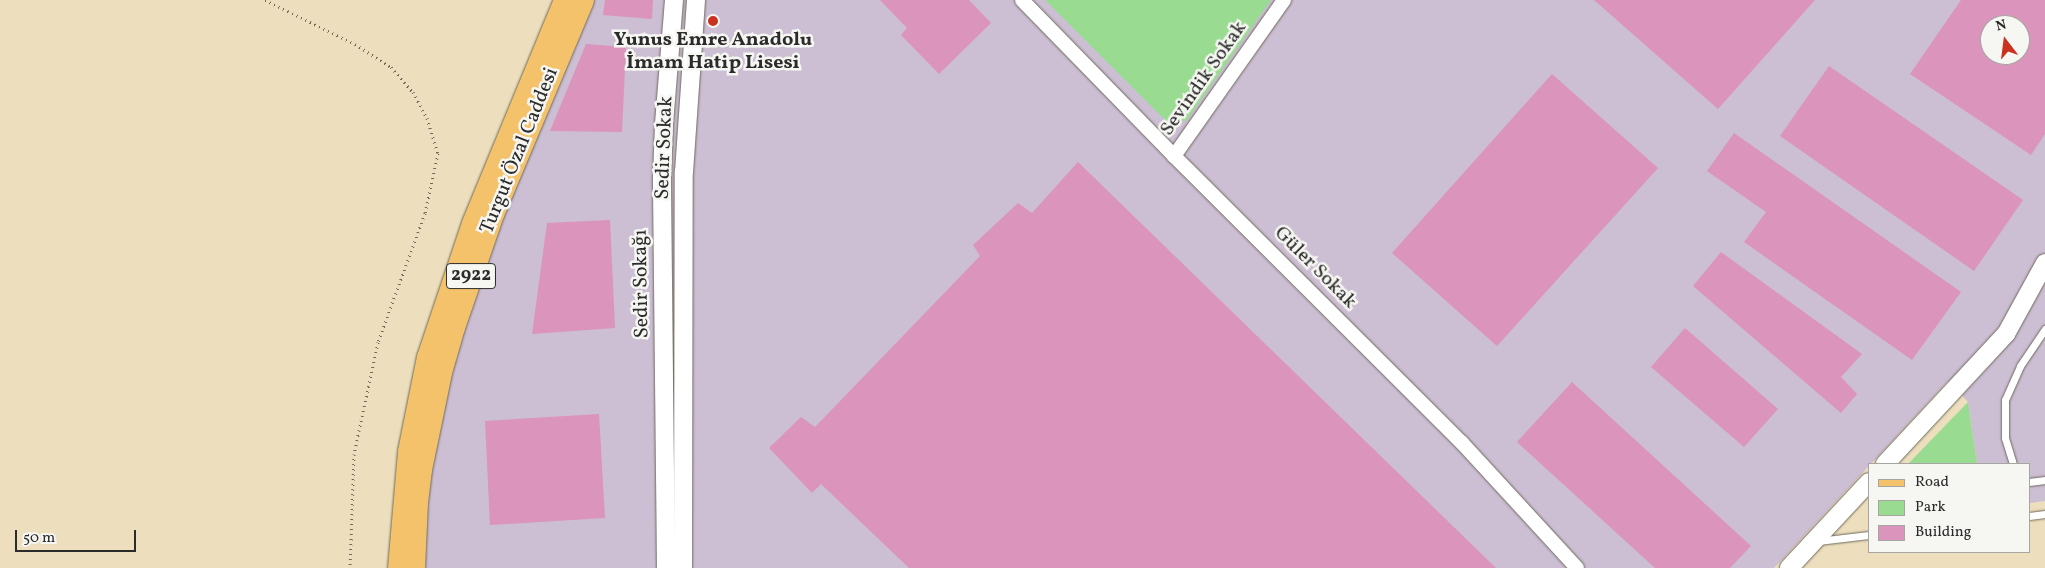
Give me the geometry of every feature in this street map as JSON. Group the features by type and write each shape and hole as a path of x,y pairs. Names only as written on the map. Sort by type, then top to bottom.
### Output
{"main road":[{"path":"398,568 408,451 427,357 472,223 564,0"},
{"name":"Turgut Özal Caddesi","path":"414,568 422,469 441,372 454,327 493,214 583,0"}],"street":[{"name":"Sedir Sokağı","path":"666,568 662,177 664,124 674,0"},
{"name":"Sedir Sokak","path":"683,568 684,172 696,0"},
{"name":"Güler Sokak","path":"1022,0 1174,156 1462,443 1577,568"},
{"name":"Sevindik Sokak","path":"1174,156 1284,0"},
{"path":"1886,463 2006,334 2045,263"},
{"path":"1789,568 1868,483"}],"lane":[{"path":"2013,463 2004,438 2005,400 2020,366 2045,329"},
{"path":"2030,482 2045,480"},
{"path":"2030,516 2045,514"},
{"path":"1813,542 1868,535"}],"path":[{"path":"265,0 355,44 391,67 413,92 427,118 438,153 425,214 378,342 354,454 350,568"}],"shaded area":[{"path":"574,0 2045,0 2045,501 2030,503 2030,463 1977,463 1968,402 1948,381 1872,463 1868,463 1868,467 1774,568 407,568 414,476"}],"green space":[{"path":"1045,0 1271,0 1186,121 1166,121"},
{"path":"1968,402 1977,463 1909,463"}],"building":[{"path":"605,0 653,0 652,19 603,15"},
{"path":"880,0 969,0 991,23 939,74 901,35 907,28"},
{"path":"1594,0 1815,0 1718,109"},
{"path":"1961,0 2045,0 2045,134 2031,155 1910,74"},
{"path":"586,44 626,47 622,132 550,131"},
{"path":"1829,66 2023,200 1974,271 1780,136"},
{"path":"1552,74 1658,168 1497,346 1392,253"},
{"path":"1734,133 1961,292 1912,360 1744,242 1766,212 1707,171"},
{"path":"1078,162 1496,568 909,568 821,484 812,493 769,448 801,417 815,427 980,256 973,245 1018,203 1032,213"},
{"path":"610,220 615,328 532,334 547,223"},
{"path":"1721,252 1862,354 1841,377 1857,394 1841,413 1693,286"},
{"path":"1685,328 1778,409 1744,447 1651,367"},
{"path":"1572,382 1751,546 1730,568 1655,568 1517,442"},
{"path":"599,414 605,518 490,525 485,421"}],"place":[{"name":"Yunus Emre Anadolu İmam Hatip Lisesi","path":"713,21"}]}
